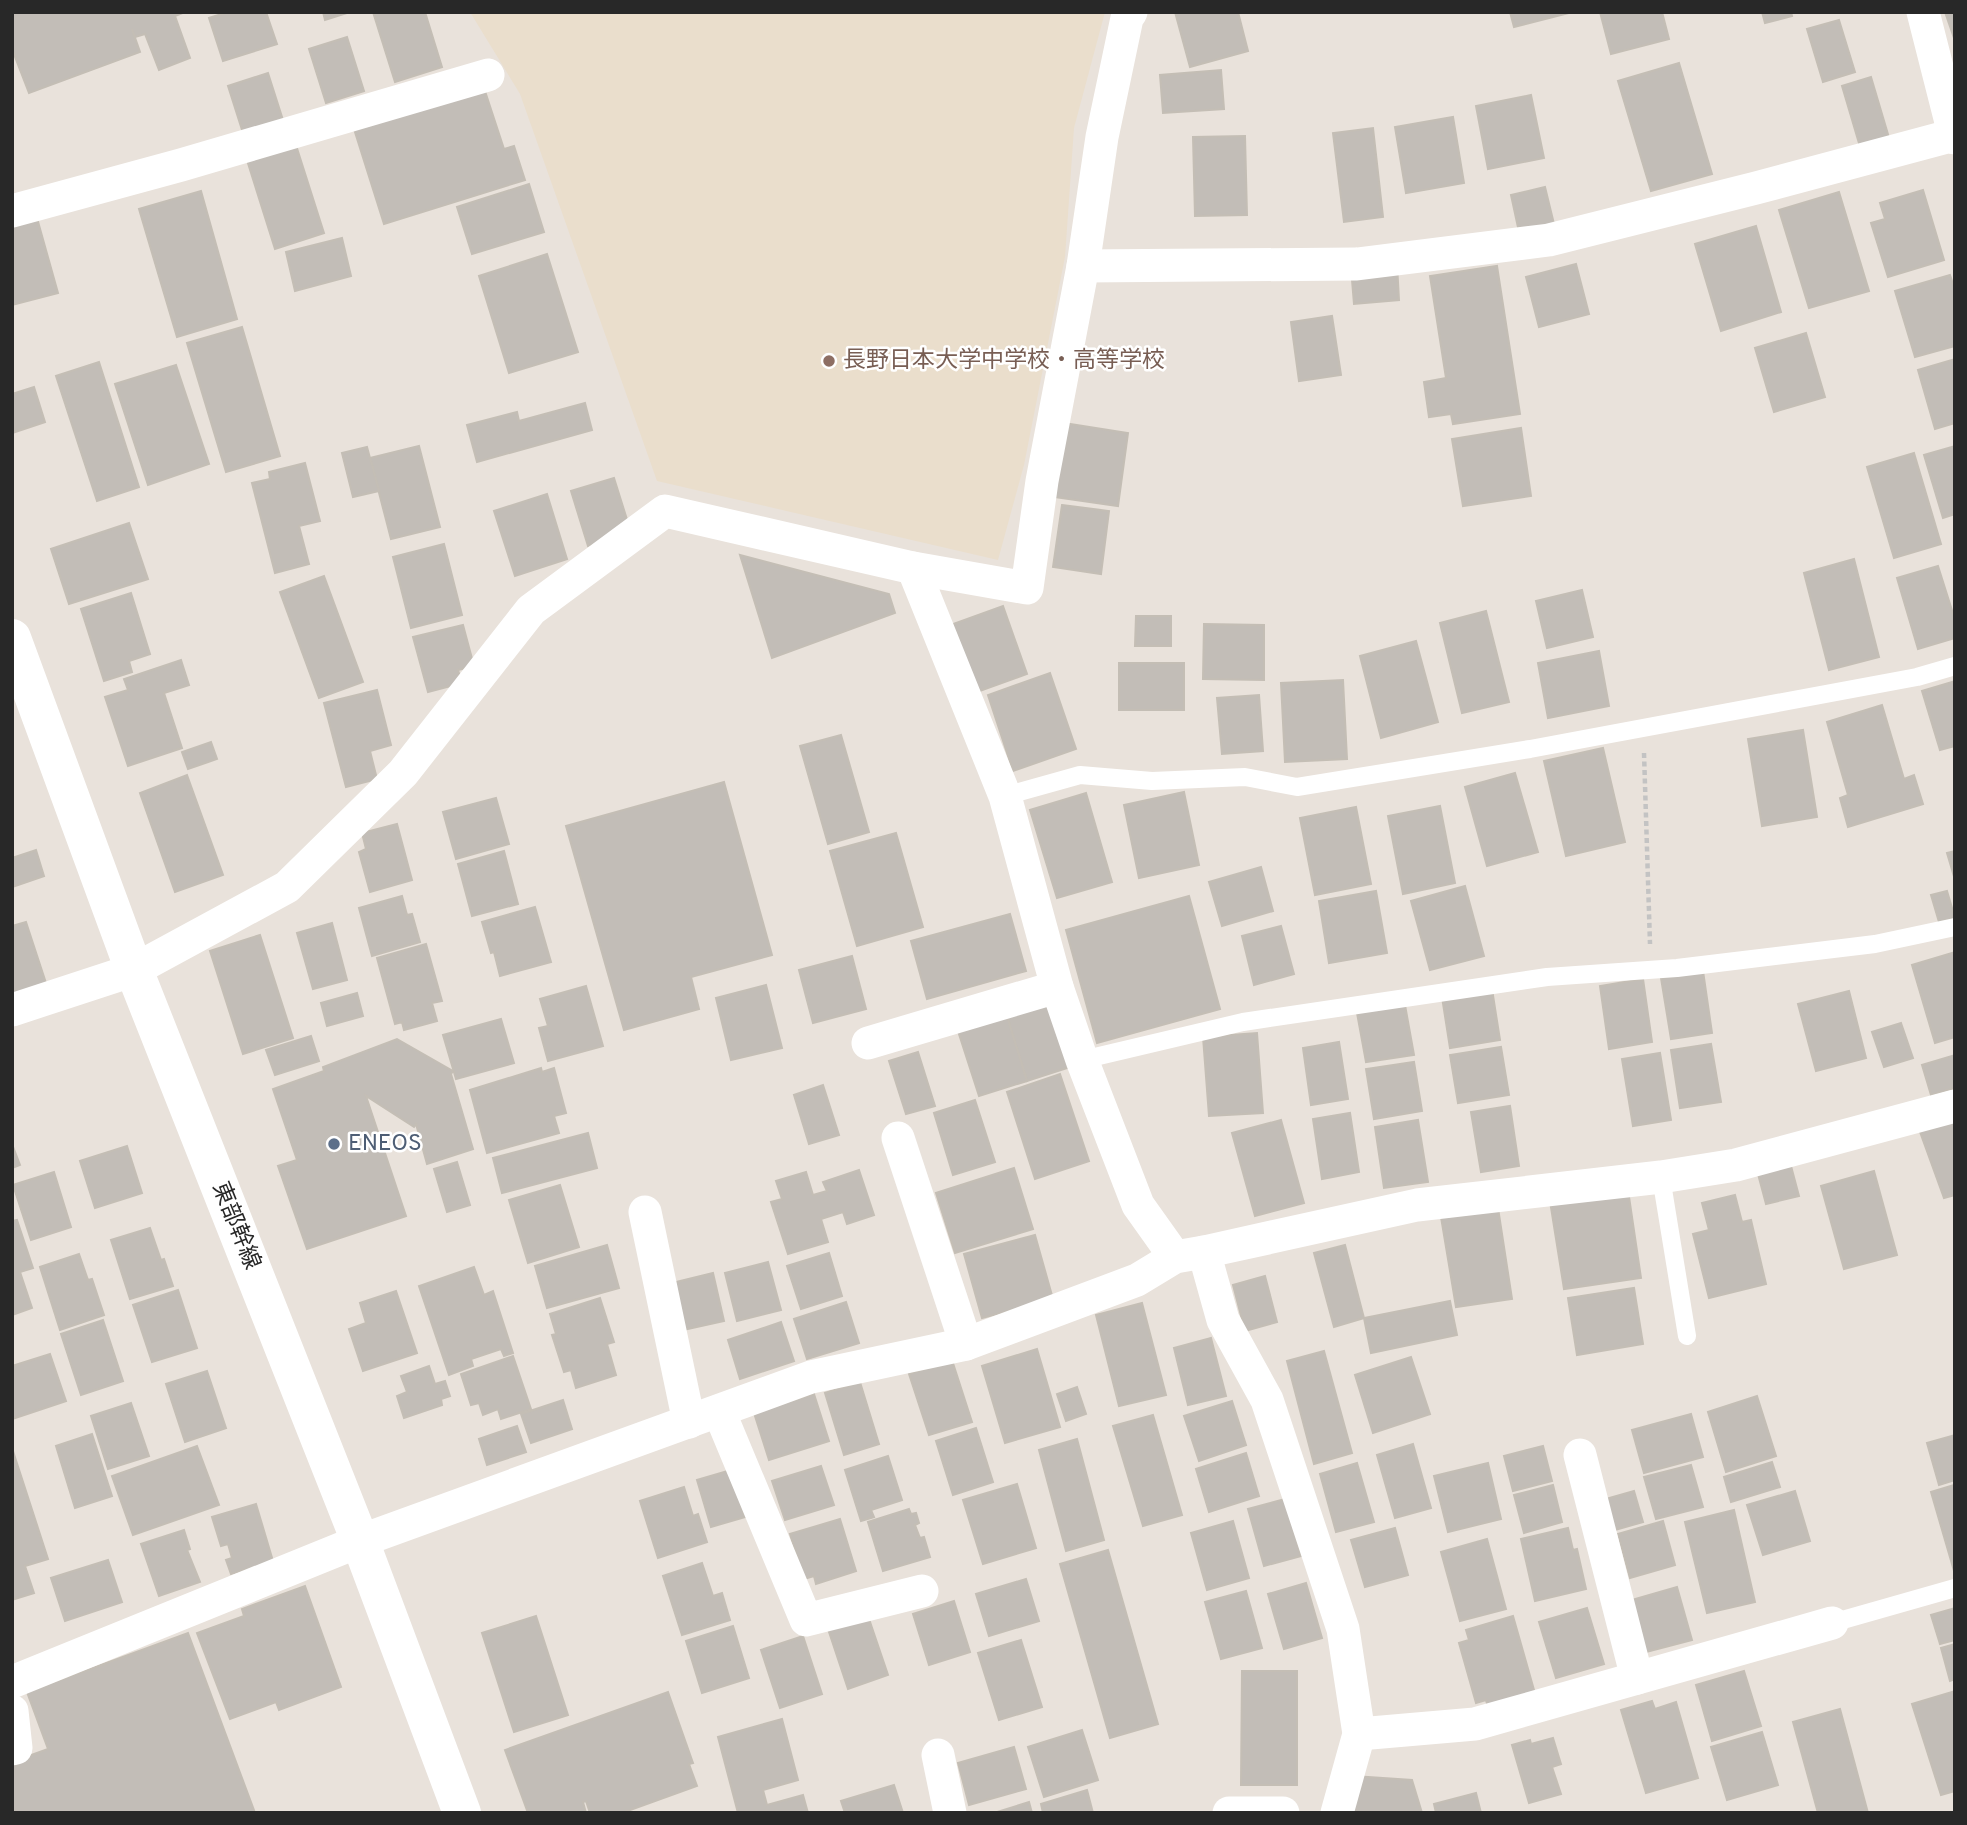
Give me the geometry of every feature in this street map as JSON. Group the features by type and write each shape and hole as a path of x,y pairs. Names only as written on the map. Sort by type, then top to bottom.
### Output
{"street":[{"path":"12,1010 134,970 287,887 403,773 531,610 665,511 913,568 1027,588 1042,481 1083,266 1102,136 1130,12"},
{"path":"1083,266 1357,264 1549,240 1954,136 1923,12"},
{"path":"12,211 181,166 488,75"},
{"path":"913,568 1005,796 1057,987 1138,1205 1190,1254 1267,1400 1343,1629 1359,1734 1337,1813"},
{"name":"東部幹線","path":"12,638 134,970 360,1541 462,1813"},
{"path":"869,1043 1057,987"},
{"path":"12,1682 360,1541 811,1377 966,1344 1137,1280 1190,1254 1418,1205 1661,1177 1736,1165 1955,1106"},
{"path":"898,1138 966,1344"},
{"path":"645,1212 704,1416 806,1620 922,1591"},
{"path":"1580,1455 1637,1678"},
{"path":"1359,1734 1475,1724 1832,1623"},
{"path":"12,1711 16,1748 12,1749"},
{"path":"938,1755 950,1813"},
{"path":"1230,1813 1283,1813"}],"lane":[{"path":"1005,796 1080,775 1152,781 1245,777 1297,787 1644,729 1917,677 1955,666"},
{"path":"1082,1060 1244,1022 1547,977 1677,968 1875,944 1955,927"},
{"path":"1661,1177 1688,1336"},
{"path":"1832,1623 1955,1588"}],"path":[{"path":"1644,729 1651,970"}],"shaded area":[{"name":"長野日本大学中学校・高等学校","path":"470,12 1105,12 1074,128 1065,257 1024,465 998,560 657,481 520,94"}],"building":[{"path":"12,12 185,12 175,16 190,58 159,70 145,34 135,37 132,29 140,52 29,93 12,49"},
{"path":"228,12 266,12 277,44 223,61 209,18"},
{"path":"323,12 350,12 325,20"},
{"path":"373,12 425,12 442,67 395,82"},
{"path":"1175,12 1238,12 1248,51 1190,67"},
{"path":"1510,12 1568,12 1569,13 1514,27"},
{"path":"1600,12 1662,12 1669,39 1611,54"},
{"path":"1762,12 1791,12 1792,16 1765,23"},
{"path":"1945,12 1955,12 1955,41"},
{"path":"1839,20 1855,72 1823,82 1807,29"},
{"path":"347,37 364,91 326,103 309,49"},
{"path":"1679,63 1712,174 1651,191 1618,81"},
{"path":"1221,70 1224,109 1163,113 1160,75"},
{"path":"268,73 283,120 243,133 228,86"},
{"path":"1871,77 1890,141 1861,150 1842,86"},
{"path":"484,88 504,149 514,146 525,180 384,224 354,129"},
{"path":"1531,95 1544,158 1488,169 1476,106"},
{"path":"1453,117 1464,183 1406,193 1395,127"},
{"path":"1373,128 1383,217 1344,222 1333,133"},
{"path":"1245,136 1247,215 1195,216 1193,137"},
{"path":"295,142 324,233 275,249 246,157"},
{"path":"529,184 544,232 472,254 457,207"},
{"path":"1545,187 1554,224 1519,232 1511,195"},
{"path":"1923,190 1944,260 1888,277 1871,223 1885,219 1880,203"},
{"path":"201,191 237,319 177,337 139,209"},
{"path":"1839,192 1869,291 1809,308 1779,210"},
{"path":"37,218 58,293 12,305 12,225"},
{"path":"1756,226 1781,312 1721,331 1695,244"},
{"path":"342,238 351,276 295,291 286,252"},
{"path":"547,254 578,352 509,373 479,276"},
{"path":"1397,264 1399,300 1354,304 1351,268"},
{"path":"1576,264 1589,314 1539,327 1526,277"},
{"path":"1497,266 1520,414 1453,424 1451,414 1429,417 1424,382 1446,378 1430,276"},
{"path":"1950,275 1955,290 1955,346 1915,357 1895,291"},
{"path":"1332,316 1341,375 1299,381 1291,322"},
{"path":"242,327 280,456 226,472 187,343"},
{"path":"1806,333 1825,397 1774,412 1755,348"},
{"path":"1955,359 1955,423 1935,429 1918,370"},
{"path":"99,362 139,487 97,501 56,376"},
{"path":"176,365 209,464 148,485 115,384"},
{"path":"34,387 45,422 12,433 12,394"},
{"path":"585,403 592,430 477,462 467,425 517,412 519,421"},
{"path":"1064,423 1128,433 1118,506 1054,497"},
{"path":"1521,428 1531,496 1463,506 1452,439"},
{"path":"419,446 440,527 391,539 370,458"},
{"path":"1955,446 1955,514 1943,518 1924,455"},
{"path":"367,447 379,491 353,497 342,453"},
{"path":"1914,453 1941,544 1894,558 1867,467"},
{"path":"305,463 320,521 299,526 309,564 275,573 252,483 270,479 269,472"},
{"path":"614,478 629,526 614,538 588,546 571,491"},
{"path":"547,494 567,559 515,576 494,511"},
{"path":"1062,505 1109,511 1101,574 1053,567"},
{"path":"129,523 148,579 69,604 51,549"},
{"path":"444,544 462,615 411,628 393,557"},
{"path":"740,555 889,594 895,613 772,658"},
{"path":"1854,559 1879,657 1829,670 1804,573"},
{"path":"1938,566 1955,620 1955,638 1918,649 1897,578"},
{"path":"324,576 363,682 319,698 280,592"},
{"path":"1582,590 1593,637 1547,648 1536,601"},
{"path":"131,593 150,654 129,661 132,672 104,681 81,609"},
{"path":"1003,606 1027,674 977,692 953,624"},
{"path":"1486,611 1509,702 1462,713 1440,623"},
{"path":"1136,616 1171,616 1171,646 1135,646"},
{"path":"1204,624 1264,625 1264,680 1203,679"},
{"path":"463,625 474,666 458,670 462,683 428,692 413,637"},
{"path":"1416,641 1438,722 1381,738 1360,656"},
{"path":"1599,651 1609,706 1548,718 1538,663"},
{"path":"181,660 189,685 164,693 182,748 128,766 105,697 128,690 124,679"},
{"path":"1119,663 1184,663 1184,710 1119,710"},
{"path":"1050,673 1076,749 1013,771 988,695"},
{"path":"1343,680 1347,759 1285,762 1281,683"},
{"path":"1955,681 1955,746 1940,750 1922,691"},
{"path":"377,690 391,745 370,751 377,779 346,787 324,703"},
{"path":"1259,695 1263,751 1222,754 1217,698"},
{"path":"1882,705 1904,779 1914,775 1923,804 1848,827 1840,798 1848,795 1827,722"},
{"path":"1803,730 1817,817 1762,826 1748,739"},
{"path":"841,735 869,832 828,844 800,746"},
{"path":"211,742 217,759 188,769 182,752"},
{"path":"1603,748 1625,842 1566,856 1544,761"},
{"path":"1515,773 1538,852 1487,866 1465,787"},
{"path":"187,775 223,875 175,892 140,793"},
{"path":"724,782 772,955 691,977 699,1009 624,1030 566,826"},
{"path":"1184,792 1199,865 1139,878 1124,805"},
{"path":"1086,793 1112,882 1057,898 1030,810"},
{"path":"496,798 509,844 456,859 443,812"},
{"path":"1440,806 1455,883 1403,894 1388,816"},
{"path":"1356,807 1371,884 1315,895 1300,818"},
{"path":"397,824 412,880 370,892 359,852 366,849 362,833"},
{"path":"896,833 923,927 857,946 830,851"},
{"path":"36,850 44,876 12,887 12,858"},
{"path":"504,851 518,904 472,916 458,864"},
{"path":"1955,851 1955,880 1947,853"},
{"path":"1261,867 1273,911 1222,926 1209,882"},
{"path":"1465,886 1484,956 1430,970 1411,901"},
{"path":"1376,891 1387,953 1329,963 1319,901"},
{"path":"1947,891 1955,918 1939,922 1931,895"},
{"path":"402,896 407,915 412,914 420,942 372,956 359,908"},
{"path":"1189,896 1220,1009 1097,1043 1066,930"},
{"path":"535,907 551,962 500,976 482,922"},
{"path":"1010,914 1026,971 927,999 911,941"},
{"path":"26,922 47,986 12,998 12,926"},
{"path":"332,923 347,980 313,989 297,933"},
{"path":"1281,926 1294,974 1254,985 1242,936"},
{"path":"260,935 293,1038 243,1054 210,951"},
{"path":"426,944 442,1001 432,1003 437,1021 404,1030 402,1022 395,1024 377,958"},
{"path":"1955,952 1955,1037 1935,1043 1912,965"},
{"path":"852,956 866,1009 813,1023 799,970"},
{"path":"1703,971 1712,1033 1671,1039 1661,978"},
{"path":"1643,979 1652,1042 1609,1049 1600,986"},
{"path":"766,985 782,1048 731,1060 716,998"},
{"path":"586,986 603,1046 548,1061 539,1028 548,1026 540,999"},
{"path":"1492,989 1500,1040 1450,1048 1442,997"},
{"path":"1849,991 1866,1058 1816,1071 1798,1004"},
{"path":"357,993 363,1016 327,1026 321,1003"},
{"path":"1048,1000 1070,1067 1027,1081 1006,1013"},
{"path":"1405,1005 1414,1055 1366,1062 1357,1013"},
{"path":"1006,1013 1027,1081 979,1096 957,1028"},
{"path":"501,1019 514,1063 456,1079 443,1035"},
{"path":"1901,1023 1913,1058 1884,1067 1872,1032"},
{"path":"1257,1033 1263,1113 1209,1116 1203,1037"},
{"path":"311,1036 319,1061 275,1075 266,1050"},
{"path":"397,1039 453,1071 451,1074 473,1149 427,1164 416,1124 414,1127 366,1096 406,1216 307,1249 278,1166 297,1160 273,1089 324,1071 323,1067"},
{"path":"1339,1042 1348,1099 1311,1105 1303,1048"},
{"path":"1711,1044 1721,1102 1680,1108 1671,1050"},
{"path":"1501,1047 1509,1095 1458,1103 1450,1055"},
{"path":"918,1052 935,1106 906,1114 889,1061"},
{"path":"1660,1053 1671,1120 1633,1126 1622,1059"},
{"path":"1955,1055 1955,1088 1931,1095 1922,1065"},
{"path":"1414,1062 1422,1111 1374,1119 1366,1069"},
{"path":"541,1068 542,1072 554,1068 566,1113 554,1116 559,1133 487,1153 470,1090"},
{"path":"1060,1074 1089,1161 1035,1179 1007,1092"},
{"path":"823,1085 839,1135 809,1144 794,1095"},
{"path":"975,1100 995,1162 953,1175 934,1113"},
{"path":"1510,1106 1519,1166 1481,1172 1471,1112"},
{"path":"1350,1113 1359,1172 1322,1179 1313,1119"},
{"path":"1955,1116 1955,1195 1944,1198 1919,1129"},
{"path":"1281,1120 1304,1203 1255,1216 1232,1133"},
{"path":"1418,1120 1428,1182 1384,1188 1375,1127"},
{"path":"588,1133 597,1168 502,1193 493,1158"},
{"path":"12,1144 20,1165 12,1168"},
{"path":"127,1146 142,1193 95,1208 80,1161"},
{"path":"457,1162 470,1205 447,1212 434,1169"},
{"path":"1791,1166 1799,1196 1766,1204 1758,1174"},
{"path":"1014,1168 1033,1229 955,1253 936,1193"},
{"path":"859,1170 874,1215 847,1224 843,1212 821,1219 828,1242 788,1254 771,1202 782,1199 776,1181 806,1172 813,1195 827,1191 823,1182"},
{"path":"1874,1171 1897,1255 1844,1269 1821,1186"},
{"path":"54,1172 71,1227 31,1240 13,1185"},
{"path":"560,1185 579,1247 528,1263 509,1200"},
{"path":"1628,1190 1641,1278 1564,1289 1550,1201"},
{"path":"1735,1195 1742,1222 1751,1220 1766,1284 1709,1298 1693,1234 1709,1230 1702,1203"},
{"path":"1498,1208 1512,1299 1456,1307 1441,1217"},
{"path":"17,1220 33,1268 20,1272 32,1308 12,1315 12,1221"},
{"path":"150,1228 173,1286 130,1299 111,1240"},
{"path":"1035,1235 1053,1299 982,1318 964,1254"},
{"path":"607,1245 619,1288 547,1308 535,1266"},
{"path":"1345,1245 1364,1318 1334,1327 1314,1253"},
{"path":"829,1253 842,1296 801,1309 787,1266"},
{"path":"79,1254 88,1280 92,1279 104,1315 60,1330 40,1267"},
{"path":"768,1262 781,1310 737,1321 725,1273"},
{"path":"474,1267 484,1295 493,1291 513,1353 504,1356 501,1349 471,1359 473,1366 449,1375 419,1286"},
{"path":"713,1273 724,1321 683,1330 672,1283"},
{"path":"1265,1276 1277,1322 1245,1331 1233,1285"},
{"path":"1634,1288 1643,1344 1577,1355 1568,1298"},
{"path":"178,1290 197,1348 152,1362 133,1305"},
{"path":"396,1291 417,1353 363,1371 349,1329 366,1323 360,1303"},
{"path":"600,1298 614,1342 607,1344 616,1375 576,1388 571,1370 564,1372 552,1335 556,1334 550,1314"},
{"path":"1450,1301 1457,1335 1371,1353 1364,1318"},
{"path":"846,1302 859,1343 807,1359 794,1319"},
{"path":"1142,1303 1166,1395 1119,1406 1096,1315"},
{"path":"103,1320 123,1381 81,1395 61,1334"},
{"path":"781,1322 794,1361 740,1379 728,1340"},
{"path":"1211,1338 1226,1396 1188,1405 1174,1348"},
{"path":"1037,1349 1060,1427 1005,1443 982,1366"},
{"path":"1324,1351 1352,1453 1314,1464 1287,1361"},
{"path":"50,1354 66,1401 12,1419 12,1366"},
{"path":"513,1356 531,1409 501,1419 498,1409 483,1415 479,1403 471,1405 461,1374"},
{"path":"1411,1357 1430,1414 1373,1433 1355,1375"},
{"path":"952,1360 972,1422 929,1435 909,1374"},
{"path":"429,1366 435,1384 445,1381 450,1396 441,1399 442,1405 404,1418 397,1396 407,1392 401,1376"},
{"path":"207,1371 226,1428 185,1442 166,1384"},
{"path":"860,1382 879,1444 844,1455 825,1393"},
{"path":"1077,1387 1086,1414 1066,1421 1057,1394"},
{"path":"814,1394 829,1441 769,1460 754,1413"},
{"path":"1757,1396 1776,1456 1726,1472 1708,1412"},
{"path":"563,1400 572,1429 531,1443 521,1414"},
{"path":"1232,1401 1246,1445 1199,1461 1184,1416"},
{"path":"131,1403 149,1456 108,1469 91,1416"},
{"path":"1691,1414 1703,1457 1644,1473 1632,1430"},
{"path":"1153,1415 1182,1515 1143,1526 1113,1426"},
{"path":"517,1426 526,1452 487,1465 479,1439"},
{"path":"976,1428 993,1482 953,1495 936,1441"},
{"path":"92,1434 112,1496 75,1508 56,1446"},
{"path":"1955,1435 1955,1480 1939,1485 1927,1443"},
{"path":"1077,1439 1104,1540 1066,1551 1039,1450"},
{"path":"1413,1444 1431,1508 1395,1518 1377,1455"},
{"path":"197,1446 219,1505 133,1535 112,1476"},
{"path":"1543,1446 1552,1481 1513,1491 1504,1456"},
{"path":"12,1448 48,1559 25,1566 34,1593 12,1600"},
{"path":"1246,1453 1259,1496 1209,1512 1196,1469"},
{"path":"888,1456 902,1500 871,1510 874,1517 861,1521 845,1470"},
{"path":"1772,1462 1780,1487 1731,1502 1724,1477"},
{"path":"1357,1463 1374,1522 1336,1532 1320,1474"},
{"path":"1488,1463 1501,1519 1448,1532 1434,1476"},
{"path":"1691,1465 1703,1507 1656,1519 1644,1477"},
{"path":"821,1466 834,1505 785,1520 772,1481"},
{"path":"731,1470 745,1517 711,1527 697,1480"},
{"path":"1017,1484 1036,1548 983,1564 963,1500"},
{"path":"1553,1485 1562,1522 1524,1533 1514,1495"},
{"path":"1954,1485 1955,1489 1954,1571 1931,1492"},
{"path":"684,1487 693,1516 698,1514 707,1542 658,1558 640,1501"},
{"path":"1634,1491 1643,1522 1615,1530 1606,1499"},
{"path":"1795,1491 1810,1541 1763,1555 1747,1505"},
{"path":"1285,1499 1301,1556 1264,1566 1248,1509"},
{"path":"256,1504 273,1561 231,1574 226,1560 232,1558 228,1544 221,1546 212,1517"},
{"path":"909,1509 911,1514 916,1513 919,1523 915,1525 920,1538 924,1537 930,1557 883,1571 868,1522"},
{"path":"1734,1510 1755,1602 1707,1613 1685,1522"},
{"path":"840,1519 856,1571 816,1584 814,1576 804,1579 790,1534"},
{"path":"1233,1521 1249,1578 1207,1590 1191,1533"},
{"path":"1663,1521 1675,1565 1630,1578 1618,1534"},
{"path":"1395,1528 1408,1575 1365,1587 1351,1540"},
{"path":"1568,1528 1573,1550 1577,1549 1586,1589 1535,1601 1521,1539"},
{"path":"184,1530 190,1549 187,1550 200,1582 159,1596 141,1544"},
{"path":"1487,1539 1506,1609 1460,1621 1441,1552"},
{"path":"1108,1550 1158,1724 1110,1738 1060,1564"},
{"path":"108,1560 122,1602 65,1621 51,1578"},
{"path":"702,1563 713,1596 722,1593 730,1620 682,1635 663,1576"},
{"path":"1026,1579 1039,1621 989,1636 976,1594"},
{"path":"1306,1583 1322,1638 1284,1649 1268,1594"},
{"path":"305,1586 341,1687 279,1710 276,1702 230,1719 197,1633 244,1616 242,1609"},
{"path":"1677,1587 1692,1640 1646,1652 1632,1600"},
{"path":"1246,1591 1262,1648 1221,1659 1205,1602"},
{"path":"954,1601 970,1652 929,1665 913,1614"},
{"path":"1587,1608 1604,1664 1556,1678 1539,1622"},
{"path":"1955,1608 1955,1640 1940,1644 1931,1615"},
{"path":"867,1613 888,1675 848,1689 827,1626"},
{"path":"536,1616 568,1715 514,1732 482,1633"},
{"path":"1513,1616 1536,1697 1489,1711 1486,1700 1476,1703 1459,1643 1469,1640 1466,1630"},
{"path":"733,1626 749,1678 702,1693 686,1641"},
{"path":"188,1633 255,1813 12,1813 12,1762 48,1749 27,1692"},
{"path":"803,1636 822,1694 780,1708 761,1650"},
{"path":"1021,1640 1042,1707 999,1720 978,1653"},
{"path":"1955,1644 1955,1679 1950,1681 1941,1648"},
{"path":"1242,1671 1297,1671 1297,1785 1241,1785"},
{"path":"1744,1671 1761,1726 1712,1741 1696,1685"},
{"path":"1955,1691 1955,1791 1941,1795 1912,1704"},
{"path":"668,1692 693,1763 689,1764 697,1786 622,1813 590,1813 586,1801 583,1802 586,1813 528,1813 505,1750"},
{"path":"1652,1701 1655,1709 1676,1702 1698,1778 1646,1793 1621,1710"},
{"path":"1840,1709 1868,1813 1818,1813 1793,1722"},
{"path":"782,1719 798,1780 763,1790 767,1805 803,1795 808,1813 738,1813 718,1737"},
{"path":"1082,1730 1098,1780 1044,1797 1028,1747"},
{"path":"1762,1732 1778,1785 1727,1800 1711,1747"},
{"path":"1553,1738 1561,1764 1552,1767 1561,1794 1529,1803 1512,1745 1530,1740 1531,1744"},
{"path":"1014,1747 1026,1789 969,1805 958,1763"},
{"path":"1353,1776 1412,1780 1422,1813 1348,1813"},
{"path":"894,1785 903,1813 845,1813 841,1801"},
{"path":"1087,1790 1093,1813 1043,1813 1041,1804"},
{"path":"1476,1793 1481,1813 1436,1813 1434,1804"},
{"path":"1029,1802 1032,1813 994,1813"}],"place":[{"name":"長野日本大学中学校・高等学校","path":"829,361"},
{"name":"ENEOS","path":"334,1144"}]}
